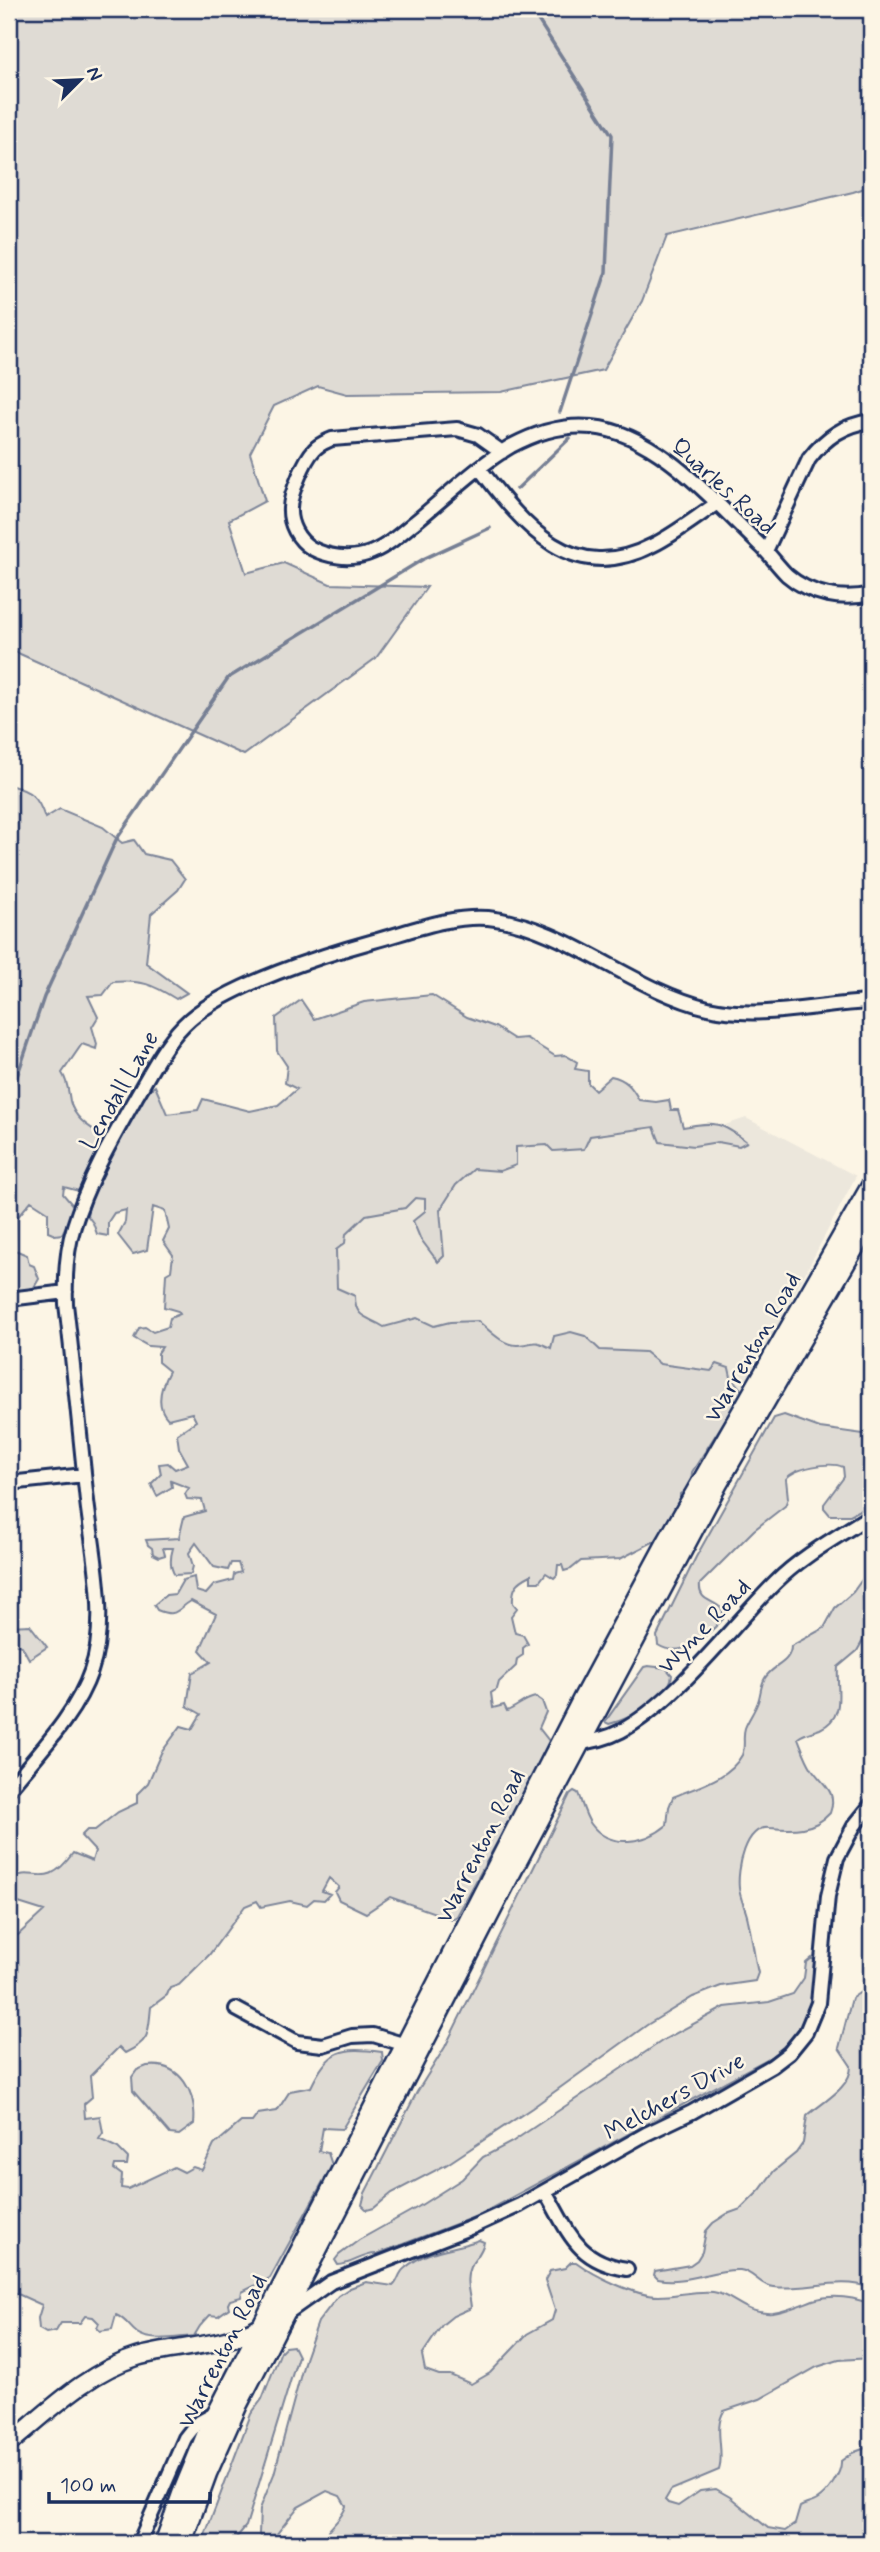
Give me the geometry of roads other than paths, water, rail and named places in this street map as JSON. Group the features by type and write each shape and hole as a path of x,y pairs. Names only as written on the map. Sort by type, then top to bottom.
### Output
{"main road":[{"name":"Warrenton Road","path":"165,2543 192,2469 245,2358 559,1745 667,1543 871,1187"},
{"name":"Warrenton Road","path":"181,2543 218,2445 504,1885 717,1484 807,1333 871,1218"}],"street":[{"path":"766,551 818,447 842,429 871,421"},
{"name":"Quarles Road","path":"502,452 470,432 457,429 332,439 315,448 304,468 290,502 291,521 308,546 317,551 346,558 370,554 382,548 502,452 548,430 578,426 604,429 647,445 668,459 789,576 816,592 844,597 871,594"},
{"path":"480,469 530,529 555,547 587,558 618,557 651,546 716,504"},
{"name":"Lendall Lane","path":"9,1789 69,1711 84,1686 97,1653 99,1621 66,1293 69,1246 88,1186 162,1051 175,1034 205,1007 230,994 333,954 450,920 486,918 519,924 539,932 667,993 707,1007 749,1013 871,1002"},
{"path":"9,1299 66,1293"},
{"path":"9,1483 84,1475"},
{"name":"Wyne Road","path":"559,1745 605,1738 634,1723 680,1683 776,1581 802,1560 871,1515"},
{"name":"Melchers Drive","path":"281,2318 331,2282 472,2227 545,2192 772,2066 799,2043 818,2003 828,1896 835,1866 845,1841 871,1805"},
{"path":"236,2009 297,2042 323,2045 355,2036 373,2035 406,2045"},
{"path":"545,2192 580,2248 602,2264 627,2269"},
{"path":"303,2276 316,2282 331,2282"},
{"path":"9,2444 80,2386 114,2366 164,2350 214,2343 246,2334 262,2325"},
{"path":"214,2343 229,2346 245,2358"},
{"path":"139,2543 185,2438 196,2424 219,2411"}],"waterway":[{"path":"531,9 612,135 606,272 560,412"},
{"path":"517,489 570,438"},
{"path":"9,1100 44,997 116,840 228,678 425,558 490,528"}]}
